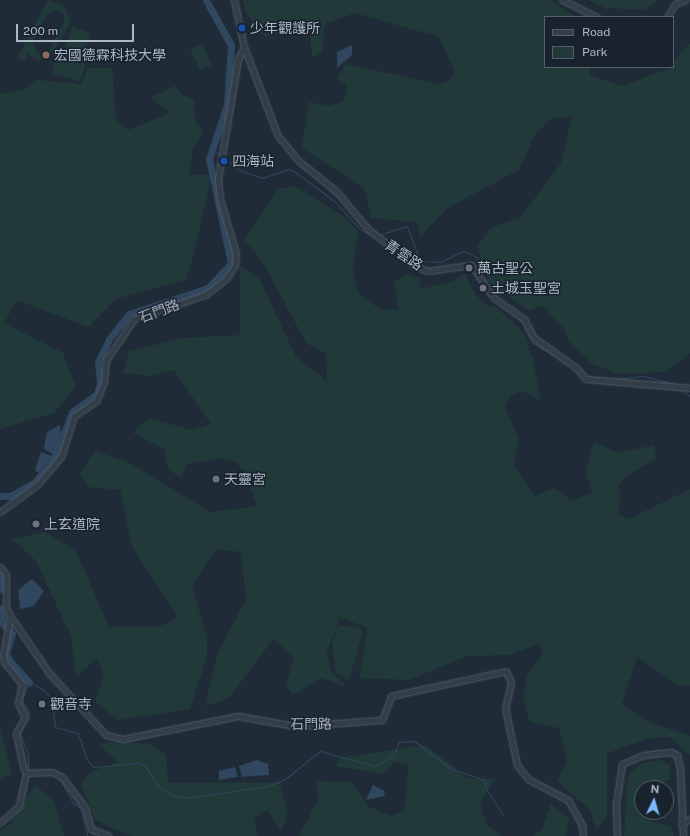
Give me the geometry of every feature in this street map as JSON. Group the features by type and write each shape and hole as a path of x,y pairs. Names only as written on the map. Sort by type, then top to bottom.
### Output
{"street":[{"name":"青雲路","path":"234,0 244,47 278,136 300,162 337,192 368,229 414,265 427,271 471,265 494,298 524,319 533,337 575,367 586,379 690,388"},
{"path":"562,0 595,16"},
{"path":"668,16 675,4 685,0"},
{"name":"石門路","path":"0,512 38,484 61,457 74,416 96,401 104,382 106,360 134,319 204,295 230,273 236,254 218,189 221,156 238,59 244,47"},
{"name":"石門路","path":"0,567 6,574 6,608 49,673 95,726 106,735 123,739 238,716 296,726 382,720 391,696 506,671 511,679 506,708 517,765 528,779 568,800 582,825 583,836"},
{"path":"0,823 19,806 26,773 16,733 25,717 18,703 22,684 4,662 6,631 10,616"},
{"path":"617,836 616,804 622,764 643,755 671,752 677,755 683,836"},
{"path":"26,773 52,772 62,777 85,808 90,829 109,836"},
{"path":"681,824 690,819"}],"green space":[{"path":"48,0 65,7 71,23 49,59 36,60 28,53 24,61 17,58","holes":["55,9 64,14 64,22 49,50 38,54 32,43 47,14"]},
{"path":"243,0 550,0 574,16 544,16 544,68 590,68 590,75 622,86 670,68 674,68 674,60 690,43 690,353 666,372 619,374 593,364 569,342 563,328 542,305 529,311 489,282 477,247 492,227 520,218 561,163 572,116 553,118 535,134 519,170 447,208 420,237 417,222 371,218 365,189 302,148 309,102 328,106 344,101 347,85 337,79 345,64 439,84 450,80 455,73 439,37 355,13 325,24 322,51 312,58 310,33 299,27 265,37 246,13"},
{"path":"588,0 659,0 645,10 605,8"},
{"path":"72,27 91,33 83,58 64,52"},
{"path":"202,44 212,65 200,70 190,49"},
{"path":"58,52 87,61 80,82 52,73"},
{"path":"88,68 112,68 116,120 129,130 169,113 151,97 175,86 182,94 194,100 195,120 204,133 193,148 189,175 212,174 193,257 186,280 116,299 88,327 17,300 4,323 63,353 76,387 54,413 0,429 0,94 24,89 37,80 81,84"},
{"path":"294,186 348,219 358,232 353,273 359,294 381,310 398,309 394,282 407,274 420,278 421,289 454,281 465,273 475,294 486,305 497,308 524,333 533,358 540,400 522,391 511,395 505,407 519,440 514,465 534,496 555,488 572,501 592,493 586,472 594,442 619,453 654,445 656,459 628,475 618,485 621,497 618,515 629,519 690,489 690,685 680,686 637,657 622,704 646,721 690,736 690,755 671,737 651,738 607,753 607,816 596,830 590,810 557,781 567,762 559,728 530,722 523,699 527,675 543,654 539,644 509,655 467,656 409,680 360,678 367,627 340,618 327,652 331,671 346,687 321,678 293,695 286,685 294,659 274,638 229,698 205,706 217,655 246,599 241,552 216,549 192,585 207,638 207,656 190,709 118,720 95,702 104,674 97,659 76,676 71,636 36,561 12,539 45,532 76,551 109,627 160,626 178,618 132,546 120,490 88,487 80,473 95,451 128,462 210,512 257,506 244,471 236,462 222,458 186,464 181,478 168,469 164,449 133,433 149,418 192,430 211,424 174,370 151,376 123,373 129,351 183,338 240,335 240,266 259,278 296,357 327,381 326,354 306,343 265,266 244,239 278,189"},
{"path":"338,626 358,627 363,632 349,680 336,673 332,643"},
{"path":"0,728 12,773 0,781"},
{"path":"113,742 151,744 166,755 168,783 280,782 287,814 281,832 267,810 254,818 257,836 133,836 111,828 95,819 81,784 90,772 119,762 99,745"},
{"path":"426,745 467,778 494,779 480,804 486,824 501,836 299,836 318,800 317,781 351,782 369,807 391,816 404,810 409,765 396,761 381,774 335,766 340,758"},
{"path":"661,760 670,765 670,779 634,780 634,820 646,820 670,826 674,836 624,836 628,775 641,763"},
{"path":"35,785 54,801 64,836 0,836 0,830 9,825"},
{"path":"551,804 569,818 566,836 532,836 542,829"}],"water":[{"path":"352,45 352,55 337,68 337,52"},
{"path":"60,425 61,437 53,454 44,449 47,432"},
{"path":"41,452 52,456 38,473 35,470"},
{"path":"32,579 44,591 34,606 20,609 18,590"},
{"path":"257,760 268,764 269,775 242,777 239,766"},
{"path":"235,767 238,777 219,780 219,771"},
{"path":"373,785 385,791 384,796 366,800"}],"waterway":[{"path":"0,496 10,496 35,482 54,458 72,412 97,394 100,382 98,362 109,339 129,314 208,288 231,263 209,159 227,105 231,45 206,0"},
{"path":"213,149 220,155"},
{"path":"224,158 239,170 262,178 290,169 334,201 360,229 374,236"},
{"path":"379,235 407,226 420,261 440,262 463,251 477,257 480,272"},
{"path":"477,279 489,295"},
{"path":"514,315 522,321"},
{"path":"525,326 533,343 554,355"},
{"path":"586,376 611,379"},
{"path":"614,379 644,376 678,385"},
{"path":"680,389 690,396"},
{"path":"0,574 0,589"},
{"path":"0,608 3,624 12,634 6,653 9,660 29,682"},
{"path":"27,717 29,712 21,700 29,682 45,691 52,700 55,727 78,733 87,760 93,767 138,763 145,766 158,786 172,795 186,798 268,786 285,779 320,751 375,766 393,756 399,742 414,741 450,768 484,780 486,789 504,816"},
{"path":"26,720 20,733 28,754 28,770"},
{"path":"60,779 72,802 81,809 87,836"}],"place":[{"name":"少年觀護所","path":"242,28"},
{"name":"宏國德霖科技大學","path":"46,55"},
{"name":"四海站","path":"224,161"},
{"name":"萬古聖公","path":"469,268"},
{"name":"土城玉聖宮","path":"483,288"},
{"name":"天靈宮","path":"216,479"},
{"name":"上玄道院","path":"36,524"},
{"name":"觀音寺","path":"42,704"}]}
